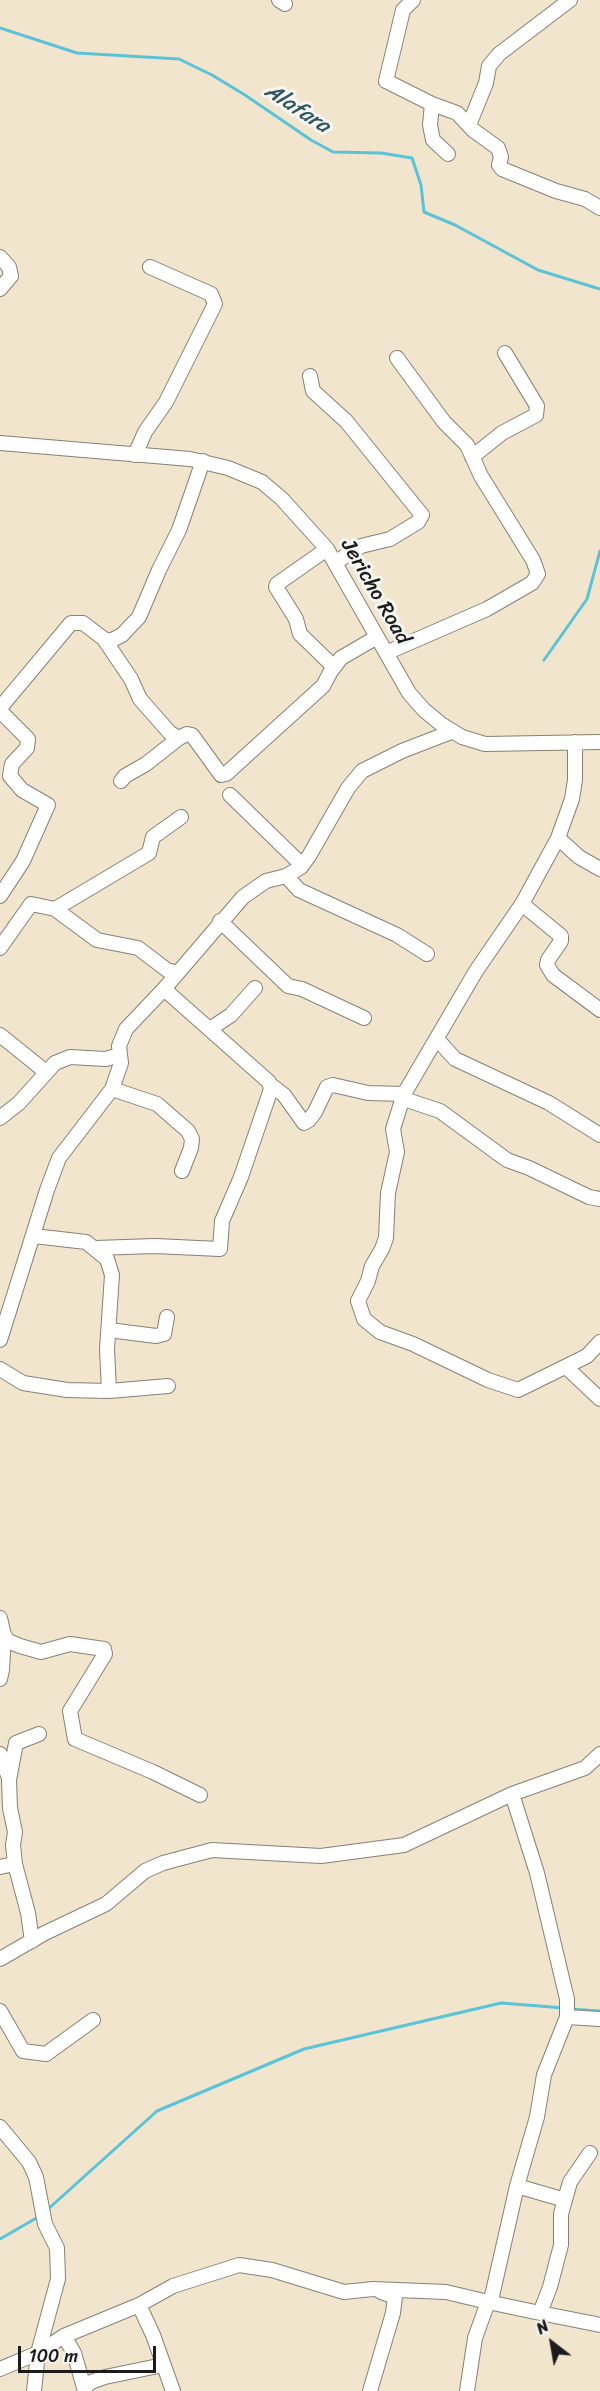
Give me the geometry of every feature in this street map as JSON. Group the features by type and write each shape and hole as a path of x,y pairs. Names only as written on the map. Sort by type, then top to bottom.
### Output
{"street":[{"path":"413,0 403,10 386,81 432,104 457,113 498,148 501,169 556,191 585,199 600,208"},
{"path":"469,125 486,83 489,66 499,54 570,0"},
{"path":"432,104 430,125 433,140 448,154"},
{"path":"0,257 9,267 11,276 0,290"},
{"path":"135,456 146,432 166,402 215,304 211,294 150,267"},
{"path":"472,457 502,433 536,415 537,406 505,353"},
{"path":"386,653 487,609 532,583 538,574 533,560 481,476 467,445 444,422 397,358"},
{"path":"310,376 313,391 346,422 422,515 418,522 390,539 361,546 336,562"},
{"name":"Jericho Road","path":"0,443 203,461 262,482 282,499 327,549 410,693 424,710 451,732 485,744 600,742"},
{"path":"104,639 118,639 140,617 159,570 179,530 203,461"},
{"path":"327,549 277,584 276,587 296,619 300,634 334,667"},
{"path":"0,896 23,861 48,805 22,790 10,776 12,764 27,748 28,739 0,709 71,623 83,623 104,639 126,672 140,699 170,733 179,738"},
{"path":"121,781 187,734 192,735 217,771 221,775 226,774 322,686 341,658 377,637"},
{"path":"0,1340 59,1158 112,1089 121,1064 119,1046 126,1029 164,989 220,921 243,897 258,886 290,874 302,865 348,788 363,771 402,751 451,732"},
{"path":"575,742 575,780 572,799 558,838 522,904 476,971 404,1096 393,1129 397,1152 388,1193 386,1238 358,1301 364,1319 380,1332 421,1348 488,1380 518,1390 567,1368 587,1356 600,1342"},
{"path":"230,795 302,865"},
{"path":"55,909 149,853 153,837 181,817"},
{"path":"558,838 579,857 600,869"},
{"path":"290,874 289,879 299,890 397,935 427,954"},
{"path":"0,948 31,904 55,909 97,940 138,948 166,970 177,973"},
{"path":"522,904 561,936 561,941 548,960 547,965 553,975 600,1010"},
{"path":"220,921 288,986 302,989 364,1018"},
{"path":"210,1029 231,1015 255,988"},
{"path":"164,989 284,1095 304,1123 315,1112 327,1087 333,1085 368,1093 404,1096 440,1111 507,1160 589,1197 600,1199"},
{"path":"0,1035 46,1072"},
{"path":"437,1039 456,1059 549,1103 600,1135"},
{"path":"0,1118 19,1103 55,1063 70,1057 106,1059 119,1055"},
{"path":"96,1248 164,1246 220,1249 222,1221 242,1177 271,1085"},
{"path":"112,1089 158,1104 188,1131 192,1139 191,1148 182,1171"},
{"path":"34,1236 86,1242 107,1259 112,1275 109,1391"},
{"path":"109,1330 156,1336 164,1334 168,1317"},
{"path":"567,1368 600,1399"},
{"path":"0,1369 23,1383 67,1390 109,1391 168,1386"},
{"path":"0,1618 4,1635 0,1679"},
{"path":"4,1635 8,1641 41,1652 70,1644 104,1649 105,1654 70,1711 75,1739 200,1795"},
{"path":"32,1941 28,1913 15,1864 13,1845 15,1832 10,1808 9,1780 16,1743 39,1734"},
{"path":"0,1754 9,1780"},
{"path":"0,1959 106,1904 145,1871 163,1863 212,1850 321,1856 404,1845 512,1794 585,1768 600,1754"},
{"path":"467,2391 476,2338 492,2296 517,2186 537,2117 544,2075 567,2017 567,1999 554,1939 512,1794"},
{"path":"0,1867 15,1864"},
{"path":"0,2011 22,2051 46,2054 93,2019"},
{"path":"567,2017 600,2019"},
{"path":"0,2127 29,2162 36,2177 45,2224 57,2248 58,2279 38,2353 34,2391"},
{"path":"540,2313 550,2287 561,2245 561,2214 570,2182 590,2153"},
{"path":"517,2186 565,2200"},
{"path":"0,2369 38,2353 64,2336 139,2305 173,2286 239,2265 272,2270 344,2292 373,2289 446,2292 549,2316 600,2325"},
{"path":"370,2391 393,2313 395,2297 373,2289"},
{"path":"139,2305 172,2391"},
{"path":"64,2336 74,2353 85,2389"},
{"path":"85,2389 90,2382 105,2377 163,2365"}],"waterway":[{"name":"Alafara","path":"0,28 77,53 179,59 212,75 333,152 381,153 412,158 421,185 424,212 455,225 538,270 600,289"},
{"path":"544,660 587,599 600,551"},
{"path":"47,2210 157,2111 304,2049 501,2003 564,2008"},
{"path":"570,2009 600,2011"},
{"path":"0,2239 40,2216"}]}
